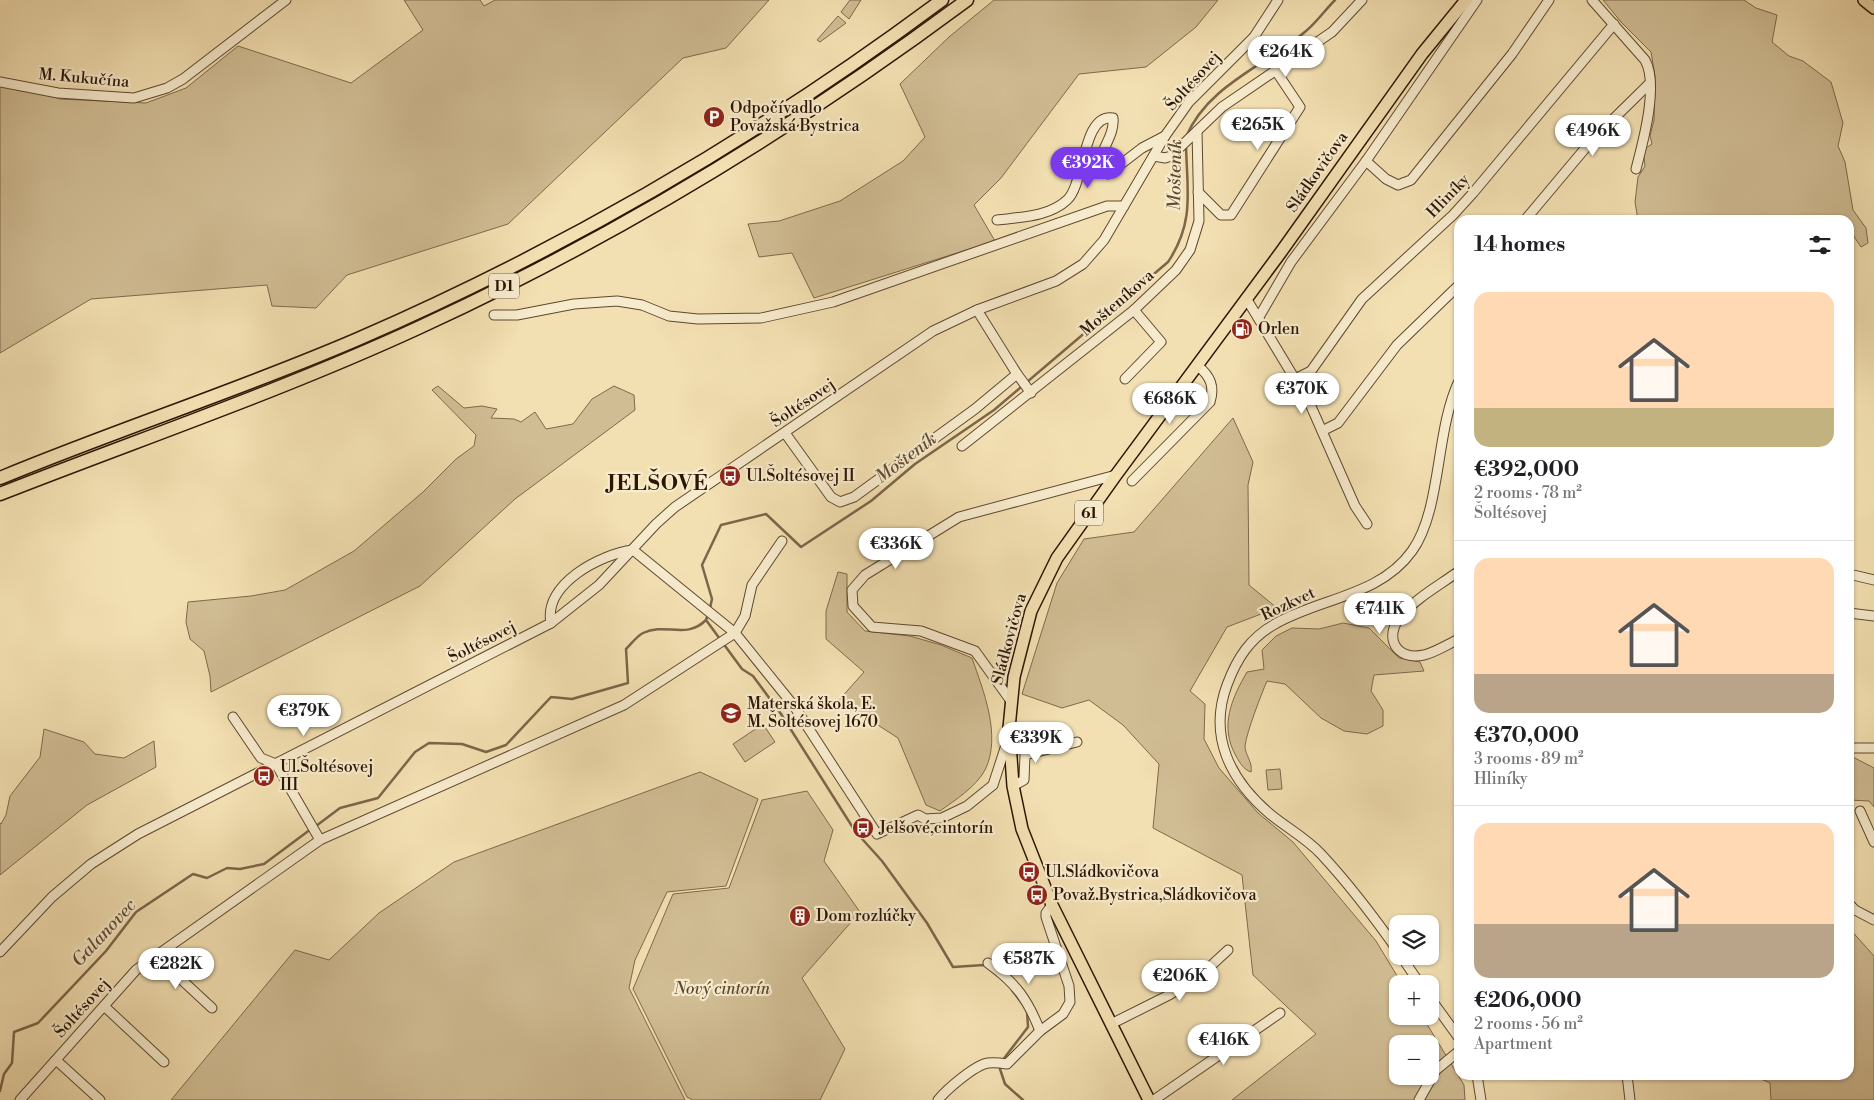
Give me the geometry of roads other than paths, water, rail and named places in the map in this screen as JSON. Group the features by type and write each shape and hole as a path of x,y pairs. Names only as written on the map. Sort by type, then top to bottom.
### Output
{"highway":[{"name":"D1","path":"0,478 356,340 470,288 648,193 751,131 876,48 942,0"},
{"name":"D1","path":"0,494 232,406 350,358 419,328 557,260 657,205 759,144 887,59 967,0"}],"main road":[{"name":"Sládkovičova","path":"1149,1100 1052,905 1027,846 1013,786 1009,737 1011,701 1024,635 1038,593 1057,558 1116,475 1198,366 1403,80 1466,0"},
{"path":"1864,0 1874,8"}],"street":[{"name":"M. Kukučína","path":"0,82 58,93 142,97 167,88 184,79 286,0"},
{"name":"Šoltésovej","path":"0,952 52,897 91,864 138,834 551,623 591,592 656,524 675,507 933,331 977,310 1056,281 1083,264 1104,240 1165,136 1189,102 1254,37 1278,0"},
{"path":"1154,156 1165,158 1171,156 1222,107 1332,32 1362,0"},
{"name":"Sládkovičova","path":"1259,317 1291,262 1366,161 1478,0"},
{"path":"1366,161 1386,180 1398,185 1411,180 1512,54 1548,0"},
{"path":"1592,0 1645,60 1650,71 1646,129 1636,169"},
{"name":"Hliníky","path":"1295,379 1311,371 1362,299 1453,215 1473,193 1614,24"},
{"path":"1198,192 1221,215 1231,215 1300,106 1276,71"},
{"path":"1529,215 1592,139 1650,83"},
{"path":"997,220 1038,214 1054,209 1068,199 1078,181 1086,146 1099,121 1107,117 1113,118 1114,127 1099,160 1099,170 1108,174 1142,148 1165,136"},
{"name":"Mošteníkova","path":"785,433 831,497 840,502 854,497 974,409 1024,384 1134,310 1176,270 1190,250 1199,221 1197,131"},
{"path":"494,315 517,315 574,304 617,300 642,305 669,316 698,319 762,318 833,302 1107,206 1124,206"},
{"path":"1322,431 1338,423 1397,345 1454,290"},
{"path":"1246,298 1295,379 1322,431 1355,506 1368,524"},
{"path":"977,310 1024,384"},
{"path":"1125,379 1161,342 1134,310"},
{"path":"1132,481 1210,402 1212,387 1210,378 1198,366"},
{"name":"Mošteníkova","path":"962,446 1024,384"},
{"name":"Rozkvet","path":"1389,939 1348,885 1319,852 1271,814 1240,782 1226,756 1219,729 1219,716 1221,702 1233,670 1254,638 1264,630 1294,614 1370,586 1402,563 1413,550 1420,537 1430,506 1448,409 1454,394"},
{"path":"1011,701 975,651 921,631 872,627 853,606 852,590 865,575 959,517 1116,475"},
{"path":"735,633 745,616 752,585 782,540"},
{"path":"551,623 550,604 563,584 604,558 617,552 633,550 735,633 794,706 876,834 918,815 925,819 942,818 967,806 993,785 1009,737"},
{"path":"1454,575 1400,616 1391,632 1393,643 1402,652 1412,655 1430,653 1454,641"},
{"path":"1854,575 1874,580"},
{"path":"1854,614 1874,616"},
{"name":"Šoltésovej","path":"20,1100 136,970 320,840 624,705 735,633"},
{"path":"233,717 261,758 276,764 320,840"},
{"path":"1013,786 1024,780 1025,755 1077,742"},
{"path":"1854,748 1874,748"},
{"path":"1860,811 1874,842"},
{"name":"Sládkovičova","path":"938,1100 949,1087 982,1064 990,1062 1007,1064 1040,1031 1063,1014 1070,1002 1069,986 1046,917 1046,913 1052,905"},
{"path":"1854,909 1874,920"},
{"path":"1111,1024 1169,995 1202,974 1228,950"},
{"path":"156,956 212,1008"},
{"path":"988,964 1009,978 1030,1005 1040,1031"},
{"path":"104,1006 164,1062"},
{"path":"1439,1010 1454,1031"},
{"path":"1154,1100 1280,1013"},
{"path":"1419,1100 1436,1070 1454,1055"},
{"path":"56,1060 100,1100"},
{"path":"1478,1080 1481,1100"},
{"path":"1628,1080 1630,1100"}],"waterway":[{"name":"Mošteník","path":"1186,137 1208,103 1239,78 1306,31 1335,0"},
{"name":"Mošteník","path":"710,608 712,599 702,565 721,525 766,514 801,547 871,501 915,464 994,410 1168,262 1177,247 1186,219 1188,205 1186,145"},
{"name":"Mošteník","path":"708,614 706,620 742,669 753,676 781,714 855,831 882,861 927,923 953,967 984,965 998,976"},
{"name":"Galanovec","path":"316,826 340,808 378,798 415,752 429,743 462,744 486,752 506,745 551,697 572,699 628,683 626,649 641,634 660,629 691,629 706,620"},
{"name":"Galanovec","path":"0,1091 4,1074 12,1063 14,1032 38,1023 106,951 136,912 193,874 207,878 227,868 240,869 264,864 311,829"},
{"name":"Mošteník","path":"1012,990 1021,1002"},
{"name":"Mošteník","path":"1002,1061 1028,1027 1027,1010"},
{"name":"Mošteník","path":"999,1066 1005,1084 1023,1100"}],"place":[{"name":"Odpočívadlo Považská Bystrica","path":"714,117"},
{"name":"Orlen","path":"1242,329"},
{"name":"Ul.Šoltésovej II","path":"730,476"},
{"name":"Materská škola, E. M. Šoltésovej 1670","path":"731,713"},
{"name":"Ul.Šoltésovej III","path":"264,776"},
{"name":"Jelšové,cintorín","path":"863,828"},
{"name":"Ul.Sládkovičova","path":"1029,872"},
{"name":"Považ.Bystrica,Sládkovičova","path":"1037,895"},
{"name":"Dom rozlúčky","path":"800,916"}],"district":[{"name":"JELŠOVÉ","path":"658,484"}],"park label":[{"name":"Nový cintorín","path":"722,989"}]}
